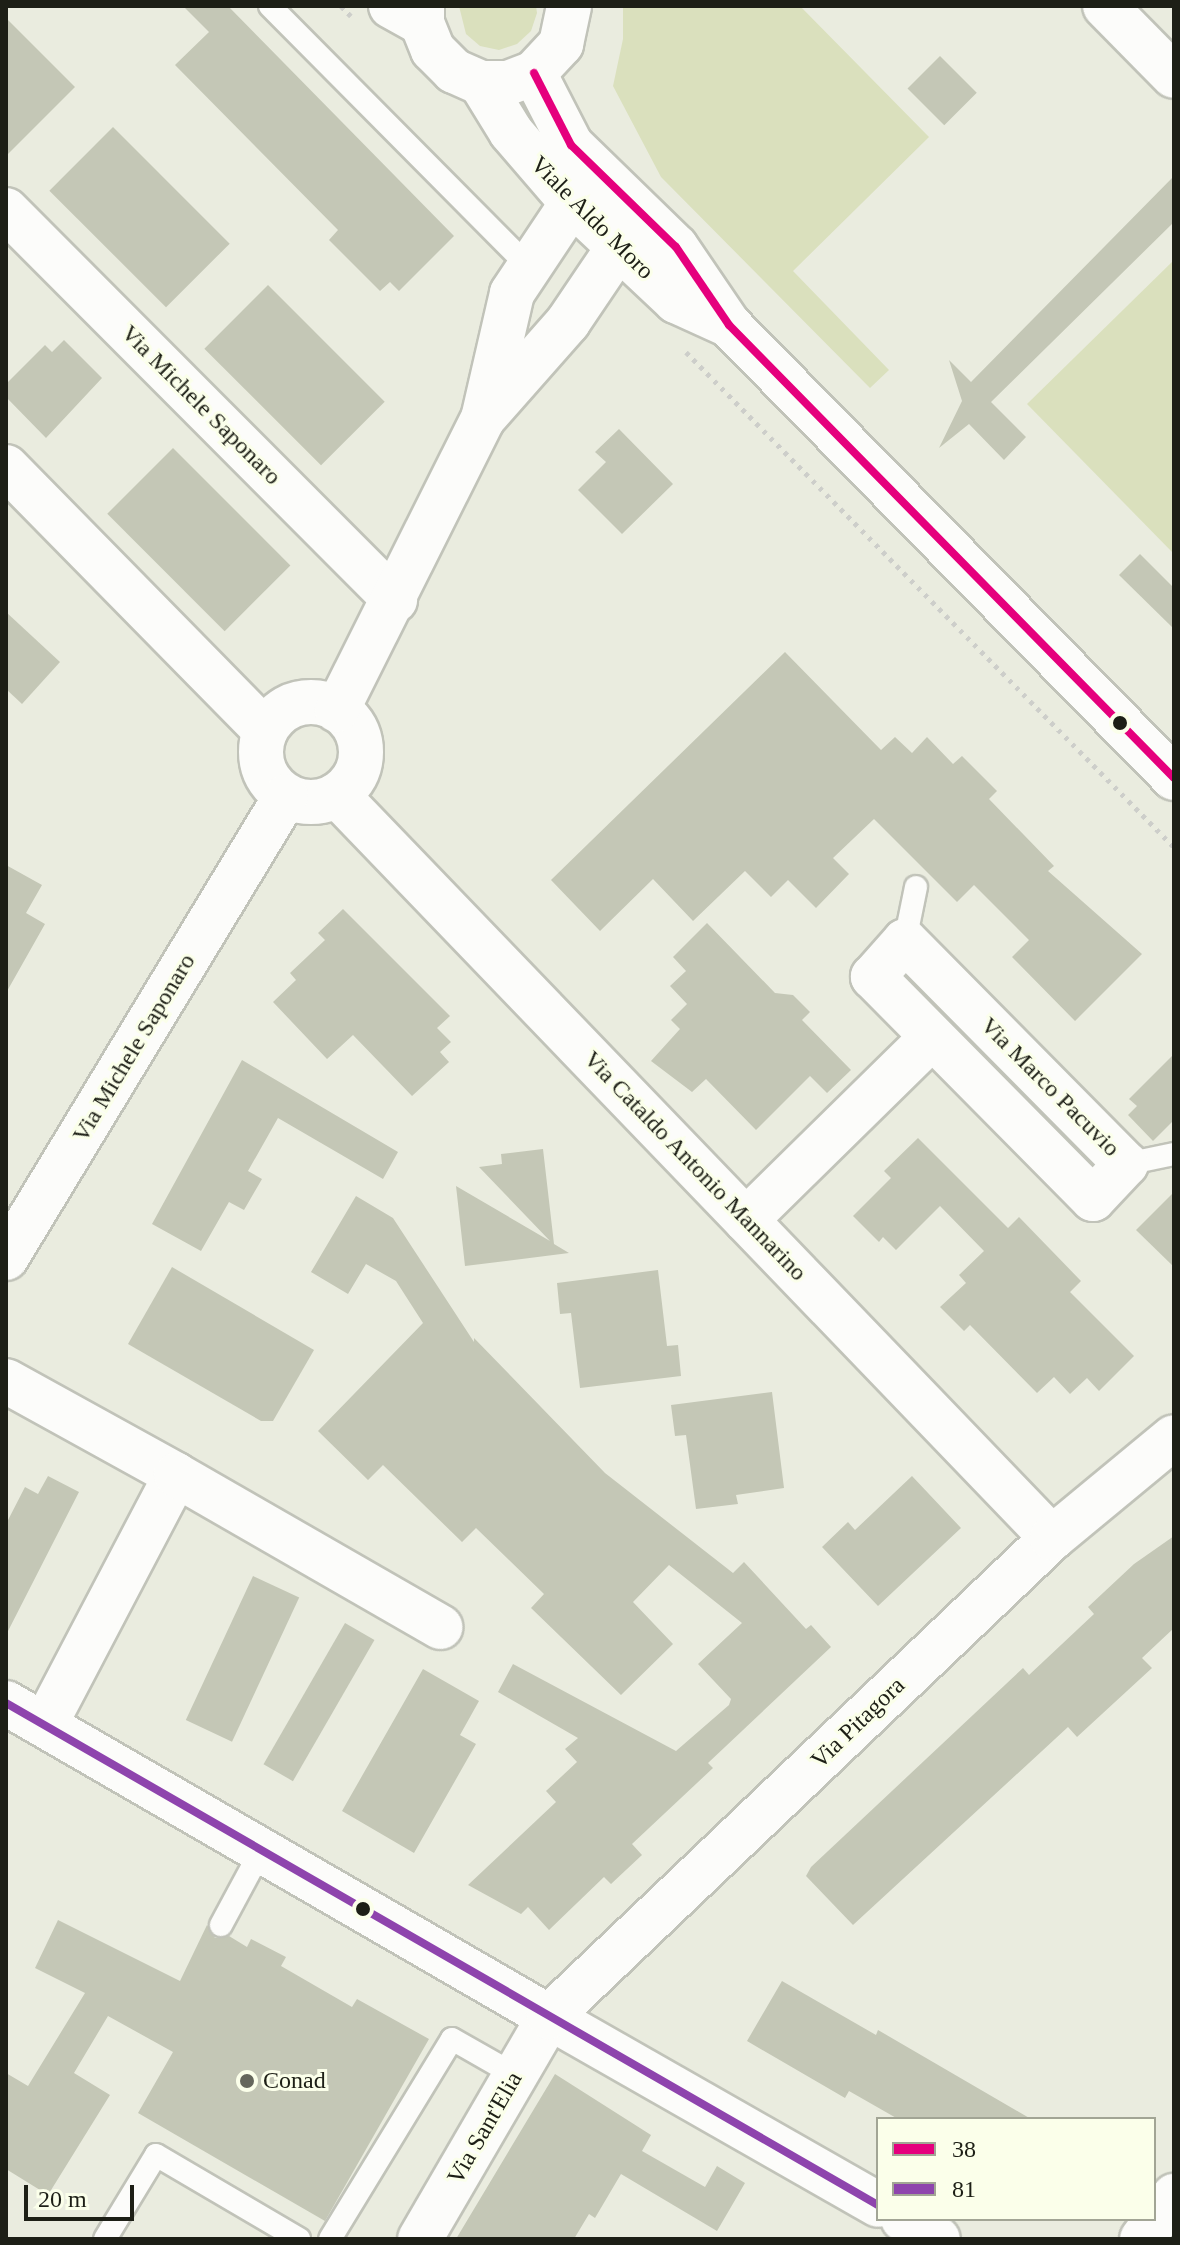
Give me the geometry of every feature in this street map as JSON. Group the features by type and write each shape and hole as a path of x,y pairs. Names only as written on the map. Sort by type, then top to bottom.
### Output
{"street":[{"path":"481,83 508,83 534,73 561,44 569,6"},
{"path":"1118,10 1174,76"},
{"name":"Viale Aldo Moro","path":"399,16 454,71 481,83 527,153 618,248 676,301 729,325"},
{"name":"Viale Aldo Moro","path":"534,73 571,145 676,247 729,325 1174,778"},
{"path":"337,710 395,600 483,419 512,293 572,203"},
{"name":"Via Michele Saponaro","path":"6,210 395,600"},
{"path":"483,419 568,322 618,248"},
{"path":"6,467 265,731"},
{"path":"317,702 337,710 352,723 360,742 352,781 337,795 321,802 286,796 263,768 265,731 277,714 296,704 317,702"},
{"name":"Via Cataldo Antonio Mannarino","path":"337,795 1052,1538"},
{"name":"Via Michele Saponaro","path":"6,1258 286,796"},
{"name":"Via Marco Pacuvio","path":"905,941 1126,1164 1093,1199 873,977 905,941"},
{"path":"746,1220 931,1038"},
{"path":"6,1381 440,1627"},
{"name":"Via Pitagora","path":"549,2017 1052,1538 1174,1437"},
{"path":"46,1723 176,1475"},
{"path":"6,1703 46,1723 876,2204"},
{"name":"Via Sant'Elia","path":"420,2239 549,2017"},
{"path":"1156,2220 1174,2196"},
{"path":"906,2221 938,2239"},
{"path":"1142,2239 1155,2221"}],"lane":[{"path":"270,6 528,266"},
{"path":"905,941 916,887"},
{"path":"1126,1164 1174,1154"},
{"path":"221,1925 262,1849"},
{"path":"330,2239 452,2039 515,2075"},
{"path":"114,2236 156,2155 299,2239"}],"path":[{"path":"341,6 399,16"},
{"path":"677,344 1174,847"}],"green space":[{"path":"459,6 536,6 537,13 531,31 517,44 499,50 480,46 466,34"},
{"path":"623,6 800,6 929,137 793,271 889,370 870,388 661,177 613,86 623,39"},
{"path":"1174,260 1174,554 1027,404"}],"building":[{"path":"183,6 228,6 454,236 399,291 390,282 380,291 329,240 338,230 175,65 209,32"},
{"path":"6,18 75,87 6,156"},
{"path":"940,56 977,93 944,125 907,89"},
{"path":"113,127 230,244 166,307 49,191"},
{"path":"1174,176 1174,222 991,402 1026,437 1004,460 969,424 939,448 962,401 949,360 971,382"},
{"path":"268,285 385,402 321,465 204,349"},
{"path":"64,340 102,378 46,438 6,397 6,384 45,345 52,352"},
{"path":"619,429 673,484 622,534 578,490 606,462 595,452"},
{"path":"173,448 290,565 225,631 107,514"},
{"path":"1140,554 1174,588 1174,629 1119,575"},
{"path":"6,612 60,662 22,704 6,689"},
{"path":"785,652 881,750 895,737 912,753 927,737 953,764 962,756 997,791 989,799 1054,866 1048,871 1142,954 1075,1021 1012,957 1029,940 974,885 957,902 874,819 833,858 849,874 816,908 788,880 771,897 745,871 693,921 653,879 600,931 551,880"},
{"path":"6,865 42,885 26,913 45,924 6,993"},
{"path":"343,909 450,1016 437,1028 451,1042 440,1052 449,1062 412,1096 353,1035 327,1059 273,1002 296,980 290,973 325,940 318,933"},
{"path":"707,923 775,993 793,995 810,1012 802,1020 851,1070 827,1093 810,1076 756,1130 706,1079 692,1092 651,1061 680,1029 671,1020 687,1004 670,986 686,971 673,957"},
{"path":"1174,1054 1174,1120 1153,1141 1128,1115 1137,1106 1129,1099"},
{"path":"242,1060 398,1152 383,1179 278,1118 248,1171 262,1179 244,1210 229,1202 201,1251 152,1224"},
{"path":"918,1138 1008,1228 1019,1217 1081,1281 1070,1292 1134,1356 1099,1391 1087,1378 1070,1394 1054,1377 1037,1393 970,1325 964,1331 940,1307 966,1283 959,1275 984,1251 940,1206 896,1250 883,1237 879,1242 853,1216 891,1178 884,1171"},
{"path":"543,1149 554,1244 569,1253 465,1266 456,1186 550,1241 479,1167 502,1164 501,1154"},
{"path":"1174,1192 1174,1267 1136,1230"},
{"path":"356,1196 393,1218 474,1342 474,1338 605,1473 733,1573 744,1562 806,1629 811,1625 831,1647 708,1763 713,1768 632,1844 642,1855 611,1884 604,1877 549,1930 528,1907 521,1914 468,1885 556,1802 546,1791 577,1762 565,1749 578,1738 498,1692 513,1664 676,1751 729,1705 731,1699 698,1664 742,1623 669,1565 633,1602 673,1644 621,1695 531,1608 544,1594 476,1528 462,1542 383,1465 368,1480 318,1431 423,1323 396,1281 366,1264 348,1294 311,1272"},
{"path":"172,1267 314,1350 273,1421 261,1421 128,1344"},
{"path":"658,1270 667,1346 678,1345 681,1376 580,1388 571,1313 560,1314 557,1283"},
{"path":"772,1392 784,1488 736,1495 738,1504 696,1509 686,1435 675,1436 671,1405"},
{"path":"48,1476 79,1492 6,1635 6,1524 25,1487 38,1494"},
{"path":"912,1476 961,1528 878,1606 822,1547 848,1522 855,1530"},
{"path":"1174,1536 1174,1628 1142,1658 1152,1668 1077,1737 1068,1727 853,1925 806,1876 811,1867 1023,1668 1029,1675 1094,1614 1088,1607 1134,1564"},
{"path":"253,1576 299,1598 232,1742 186,1720"},
{"path":"345,1623 374,1640 293,1781 264,1764"},
{"path":"423,1669 479,1701 460,1735 476,1744 414,1853 342,1811"},
{"path":"58,1920 180,1981 207,1925 215,1938 229,1936 247,1947 251,1939 286,1957 281,1966 352,2007 357,1999 429,2039 325,2221 138,2113 173,2052 108,2016 74,2073 110,2095 48,2195 6,2169 6,2073 28,2086 85,1993 35,1968"},
{"path":"782,1981 876,2035 878,2030 1028,2117 894,2117 849,2091 845,2098 747,2041"},
{"path":"555,2074 651,2135 642,2151 705,2187 717,2166 745,2183 717,2231 621,2174 595,2218 589,2214 574,2239 456,2239"}],"transit line":[{"name":"38","path":"534,73 571,145 676,247 729,325 1174,778"},
{"name":"81","path":"6,1703 876,2204"}],"place":[{"name":"Conad","path":"247,2081"}]}
